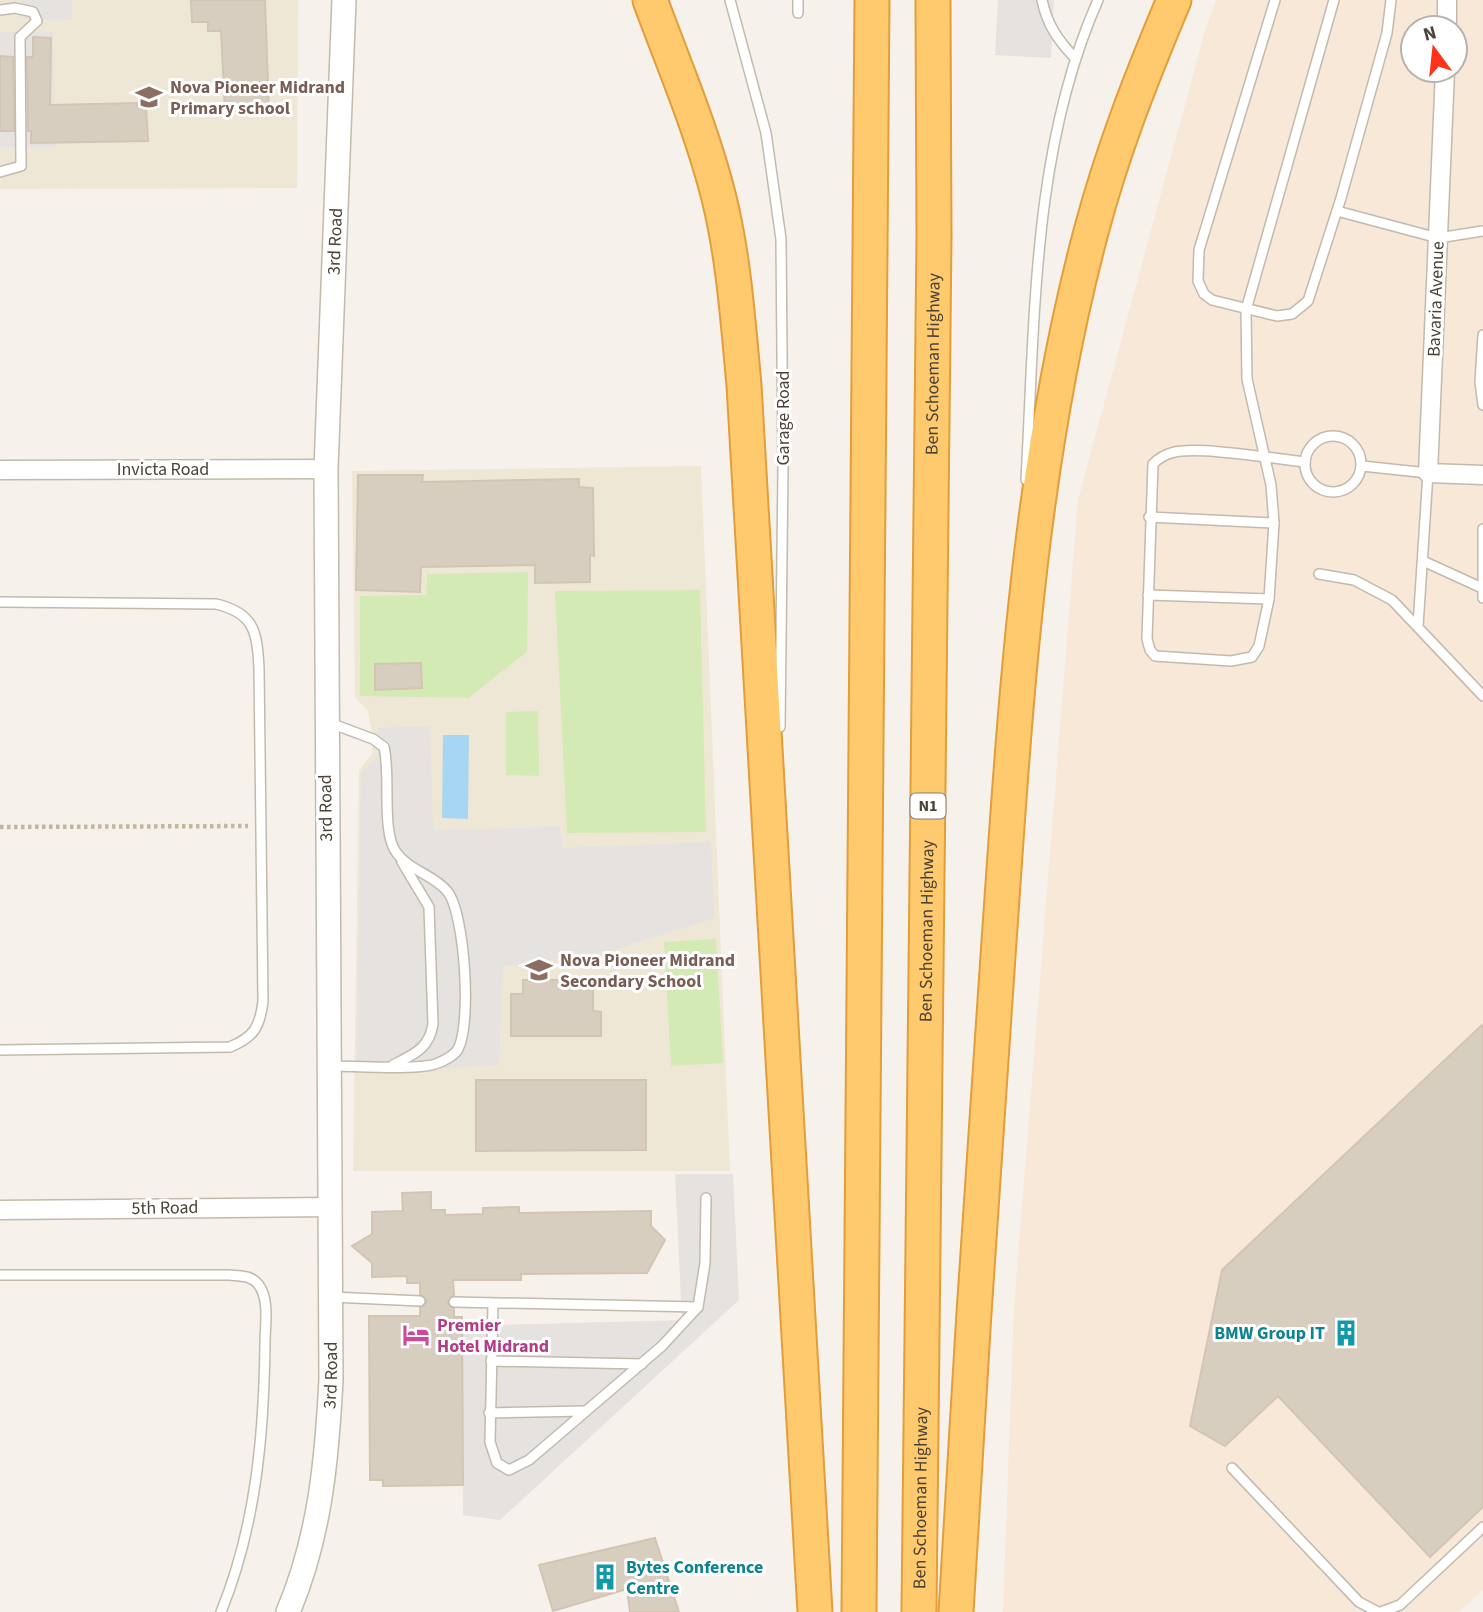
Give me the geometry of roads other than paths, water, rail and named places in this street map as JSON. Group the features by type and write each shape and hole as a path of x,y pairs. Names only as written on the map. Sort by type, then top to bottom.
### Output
{"highway":[{"path":"859,1612 872,0"},
{"name":"Ben Schoeman Highway","path":"919,1612 934,237 933,0"},
{"path":"956,1612 972,1321 1028,568 1068,326 1095,217 1139,83 1160,0"},
{"path":"1139,83 1174,0"},
{"path":"651,2 697,125 719,198 736,304 744,385 815,1612"}],"street":[{"name":"3rd Road","path":"288,1612 316,1521 328,1452 331,1296 325,722 326,469 344,0"},
{"name":"Bavaria Avenue","path":"1428,472 1445,84"},
{"name":"Invicta Road","path":"0,470 326,469"},
{"path":"1428,472 1483,475"},
{"name":"5th Road","path":"0,1210 330,1207"}],"lane":[{"name":"Garage Road","path":"730,0 765,133 780,239 783,480 779,738"},
{"path":"798,0 798,13"},
{"path":"1042,0 1046,21 1058,40 1074,57"},
{"path":"1026,494 1043,214 1055,141 1074,57 1098,0"},
{"path":"1275,0 1199,250 1198,281 1204,294 1212,300 1246,310 1284,316 1300,310 1308,301 1337,211 1387,33 1391,0"},
{"path":"1305,462 1265,459 1187,450 1160,457 1150,471 1148,595 1150,650 1155,656 1178,660 1231,661 1252,657 1259,646 1269,599 1274,523 1265,459 1247,379 1246,310 1334,0"},
{"path":"0,10 27,9 33,12 37,21 20,37 21,166 0,172"},
{"path":"1337,211 1438,238 1483,231"},
{"path":"1483,335 1480,382 1483,405"},
{"path":"1331,436 1349,441 1356,448 1362,466 1353,484 1336,492 1317,487 1306,471 1305,462 1313,444 1331,436"},
{"path":"1362,466 1428,472 1419,626"},
{"path":"1025,516 1028,568"},
{"path":"1149,517 1274,523"},
{"path":"1482,529 1483,598"},
{"path":"1423,561 1482,588"},
{"path":"1319,574 1354,580 1392,600 1483,696"},
{"path":"1148,595 1269,599"},
{"path":"0,602 193,602 234,608 246,617 257,638 258,654 262,1001 257,1030 246,1040 230,1047 0,1050"},
{"path":"325,722 373,739 384,747 388,762 390,835 396,852 429,907 433,1024 430,1040 421,1051 391,1066"},
{"path":"771,841 777,764"},
{"path":"328,1066 435,1065 456,1052 463,1032 464,949 456,907 447,890 396,852"},
{"path":"492,1304 489,1413 494,1455 497,1463 509,1470 529,1460 685,1325 698,1307 705,1263 706,1198"},
{"path":"0,1275 229,1275 247,1276 259,1284 265,1301 264,1396 254,1500 238,1569 220,1612"},
{"path":"331,1296 420,1301"},
{"path":"454,1302 698,1307"},
{"path":"491,1361 642,1364"},
{"path":"489,1413 586,1411"},
{"path":"1232,1468 1359,1602 1380,1612 1400,1605 1483,1527"}],"water":[{"path":"443,735 469,735 468,819 442,818"}],"place":[{"name":"Nova Pioneer Midrand Primary school","path":"149,97"},
{"name":"Nova Pioneer Midrand Secondary School","path":"539,970"},
{"name":"BMW Group IT","path":"1346,1333"},
{"name":"Premier Hotel Midrand","path":"416,1335"},
{"name":"Bytes Conference Centre","path":"605,1577"}]}
